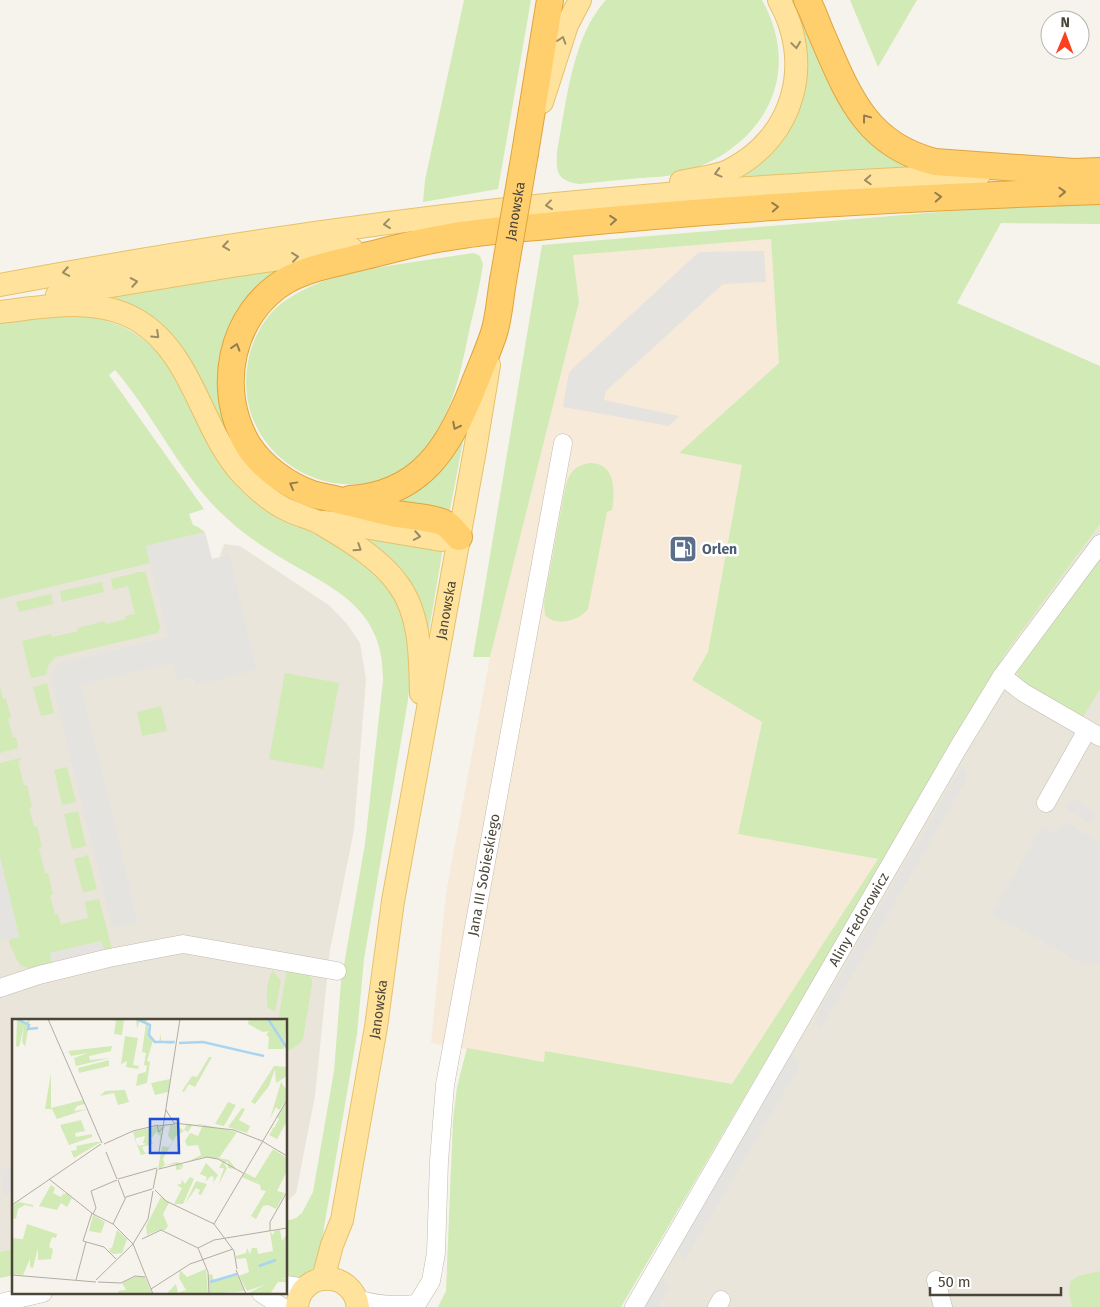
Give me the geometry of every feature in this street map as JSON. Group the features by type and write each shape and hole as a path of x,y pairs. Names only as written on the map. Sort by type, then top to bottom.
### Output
{"highway":[{"name":"Janowska","path":"494,332 526,153 550,0"},
{"path":"807,0 852,99 875,130 893,145 917,157 935,162 1074,172 1100,171"},
{"path":"459,537 444,522 370,509 309,493 284,480 266,466 246,441 234,413 231,391 232,361 238,340 253,311 286,281 305,272 330,265 443,238 518,229 674,214 889,200 1100,191"},
{"path":"339,500 362,498 396,488 409,481 436,458 458,424 494,332"}],"main road":[{"path":"526,153 567,26 580,0"},
{"path":"597,200 729,170 758,150 769,139 788,107 796,78 797,64 794,37 787,14 779,0"},
{"path":"0,284 281,238 399,222 597,200 880,179 1074,172"},
{"path":"0,306 238,265 443,238"},
{"path":"0,312 54,306 97,306 124,314 144,324 159,338 180,362 212,429 237,468 256,489 289,511 317,522 379,563 394,578 404,592 413,614 419,648 422,737"},
{"name":"Janowska","path":"310,1288 343,1247 342,1220 376,1027 393,901 494,332"},
{"path":"317,522 346,524 441,540 459,537"},
{"path":"310,1288 352,1290 357,1303"}],"street":[{"name":"Jana III Sobieskiego","path":"357,1303 416,1306 431,1281 436,1253 445,1084 564,443"},
{"name":"Aliny Fedorowicz","path":"634,1307 948,765 1002,676 1100,544"},
{"path":"1002,676 1024,694 1094,734 1046,803"},
{"path":"6,987 38,975 100,960 182,944 337,971"},
{"path":"936,1280 943,1307"},
{"path":"0,1304 39,1294"},
{"path":"262,1294 282,1307"}],"shaded area":[{"path":"772,239 779,363 680,453 742,465 708,652 692,680 762,721 738,834 878,859 732,1085 546,1051 544,1062 431,1043 446,893 490,657 579,302 573,254"},
{"path":"764,251 766,282 723,284 606,391 604,400 679,416 669,426 563,407 569,372 699,252"},
{"path":"1100,524 1100,1307 641,1307 677,1245 751,1088 1005,654"},
{"path":"203,532 211,561 219,559 224,544 240,546 330,606 347,624 360,643 366,679 354,830 330,950 315,1096 296,1193 288,1201 288,1019 12,1019 12,1267 0,1270 0,579"},
{"path":"205,532 212,559 229,555 257,670 195,685 193,677 178,681 173,663 81,685 138,922 112,928 51,678 52,672 59,663 168,637 146,546"},
{"path":"962,766 968,777 820,1030 815,1018"},
{"path":"1072,798 1096,812 1090,823 1066,809"},
{"path":"1064,821 1100,842 1100,964 1084,964 991,914 1042,827 1055,834"},
{"path":"0,857 19,937 0,941"},
{"path":"101,941 104,949 52,962 50,953"},
{"path":"792,1053 800,1066 683,1263 678,1248"},
{"path":"12,1167 12,1193 4,1195 0,1170"},
{"path":"662,1277 669,1288 658,1307 643,1307"}],"green space":[{"path":"464,0 531,0 498,189 423,202 425,180"},
{"path":"606,0 762,0 774,29 779,56 776,83 768,107 753,128 733,147 709,162 681,173 660,177 579,184 562,178 557,165 557,152 572,72 585,32"},
{"path":"790,0 797,0 814,35 920,169 732,181 783,136"},
{"path":"850,0 917,0 878,67"},
{"path":"1100,202 1100,224 1001,223 957,303 1100,366 1100,524 1005,654 621,1307 438,1307 446,1291 453,1120 457,1087 467,1048 544,1062 545,1051 732,1084 878,859 738,834 762,722 692,680 708,652 742,465 679,453 779,363 771,239 573,255 579,302 490,657 473,657 542,245 951,211"},
{"path":"474,253 480,256 483,264 457,384 441,425 433,438 406,467 374,482 340,484 307,475 278,456 257,428 247,393 252,346 258,332 271,313 296,294 326,280 374,268"},
{"path":"286,266 260,290 222,400 318,505 337,516 288,501 241,461 209,401 99,295"},
{"path":"87,316 100,319 131,331 149,344 166,362 266,508 352,554 375,572 392,591 405,625 411,675 364,959 357,1034 320,1251 313,1269 301,1278 288,1279 288,1220 296,1218 302,1213 313,1192 334,1071 341,982 365,844 383,680 381,653 373,630 361,612 346,598 328,585 261,545 219,511 191,478 142,405 115,370 109,375 204,509 189,514 193,525 205,532 146,546 150,563 0,599 0,322 36,317"},
{"path":"466,426 449,515 389,501"},
{"path":"591,463 605,468 612,480 614,495 612,510 607,512 588,609 579,617 561,622 555,621 545,615 544,602 565,489 568,478 576,468"},
{"path":"350,532 443,548 428,636"},
{"path":"1100,553 1100,689 1083,717 1019,680 1016,668"},
{"path":"145,572 147,577 160,627 158,633 56,657 49,664 46,675 31,678 22,641 51,634 52,637 78,631 77,628 105,621 106,624 126,619 125,616 135,614 128,586 113,590 111,579"},
{"path":"102,582 104,592 62,602 60,591"},
{"path":"51,594 53,604 19,612 16,602"},
{"path":"285,673 339,683 323,769 269,759"},
{"path":"47,683 54,713 41,716 33,687"},
{"path":"0,686 3,699 6,699 11,717 8,719 13,738 16,737 18,748 0,753"},
{"path":"161,706 167,731 142,736 137,712"},
{"path":"20,758 21,760 18,761 24,785 27,785 32,807 29,808 34,827 37,826 42,847 39,848 45,873 48,873 53,894 50,895 55,915 58,914 61,924 88,918 85,902 99,899 112,949 105,951 101,941 50,953 52,962 50,965 33,968 23,966 16,958 9,942 10,939 19,936 0,857 0,763"},
{"path":"67,767 76,802 62,805 54,770"},
{"path":"78,811 86,846 72,849 64,814"},
{"path":"88,855 97,889 83,893 74,859"},
{"path":"287,969 308,974 312,979 312,984 303,1039 288,1051 288,1019 278,1019"},
{"path":"273,971 281,981 275,1012 268,1008 267,999 268,984"},
{"path":"12,1249 12,1275 0,1278 0,1252"},
{"path":"1100,1271 1100,1307 1072,1307 1069,1289 1072,1280 1082,1275"}],"place":[{"name":"Orlen","path":"683,549"}]}
